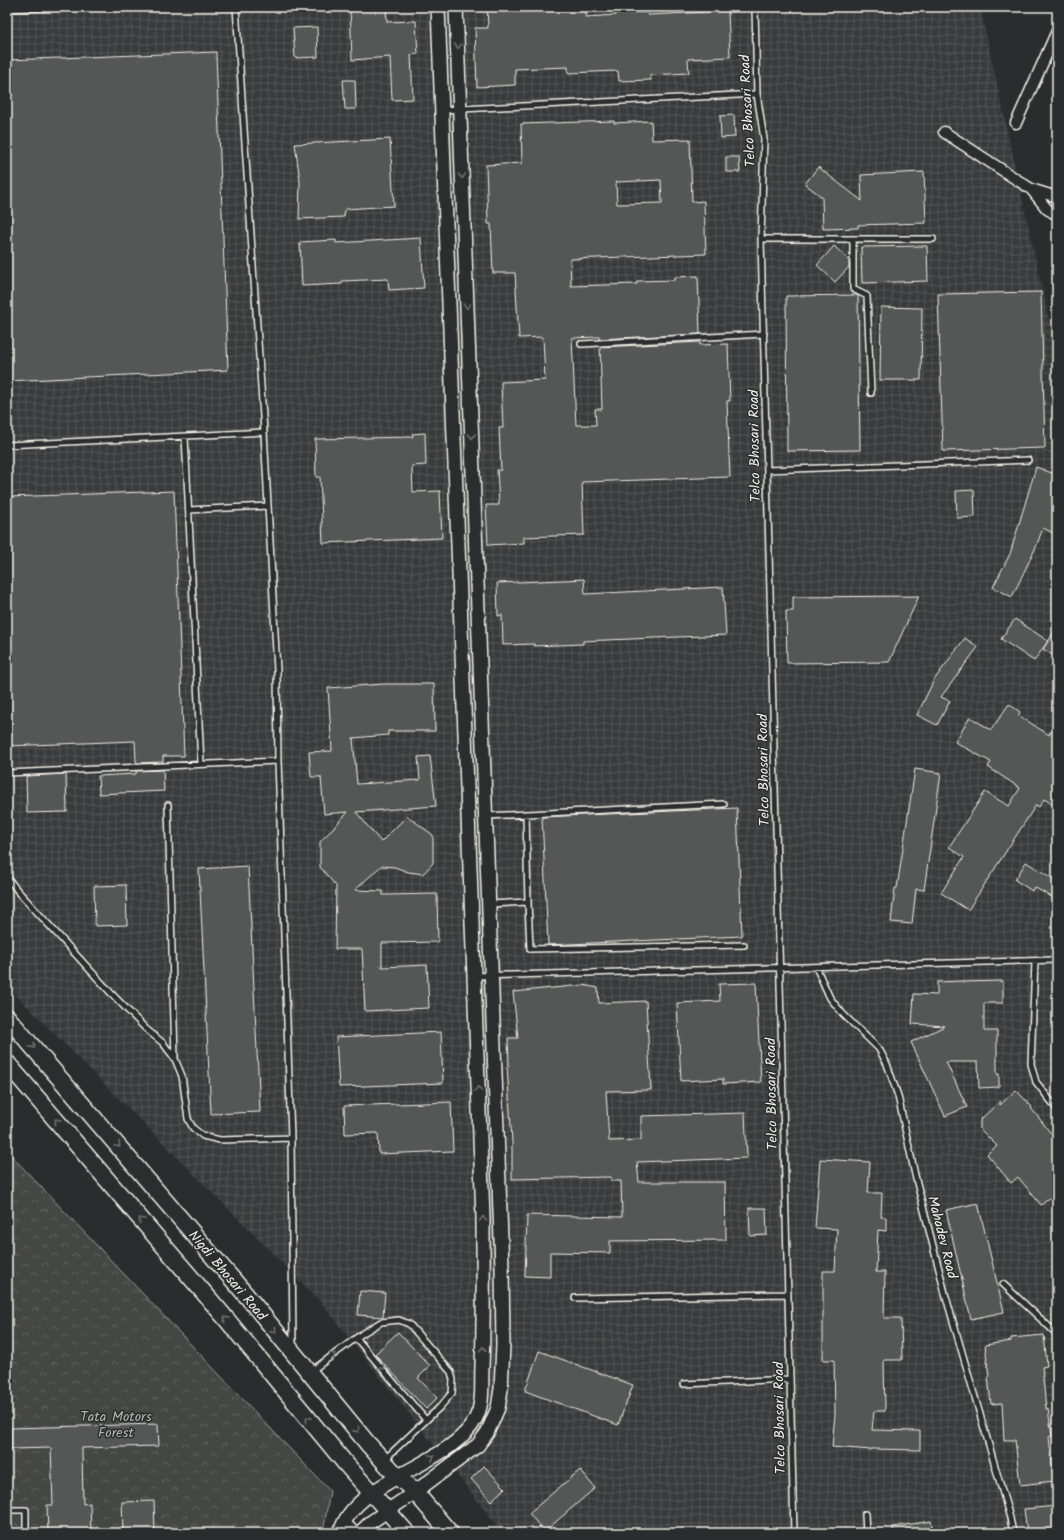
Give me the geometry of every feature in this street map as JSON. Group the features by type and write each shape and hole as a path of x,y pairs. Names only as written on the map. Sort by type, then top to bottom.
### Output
{"main road":[{"name":"Nigdi Bhosari Road","path":"7,1017 310,1372 383,1461 415,1492 450,1533"},
{"path":"7,1063 223,1315 371,1494 388,1510 407,1533"}],"street":[{"path":"355,1533 342,1527 358,1505 371,1494 445,1449 465,1434 481,1408 483,1353 483,1218 438,7"},
{"path":"360,1533 371,1522 415,1492 478,1444 491,1426 498,1408 501,1389 503,1345 502,1275 456,7"},
{"path":"1016,123 1057,31"},
{"path":"944,132 1031,189 1057,197"},
{"path":"1031,189 1048,209 1057,216"}],"lane":[{"path":"7,9 56,7"},
{"path":"236,7 264,432 277,670 278,761 291,1138 293,1352"},
{"name":"Telco Bhosari Road","path":"755,7 758,94 764,139 761,239 794,1533"},
{"path":"441,110 758,94"},
{"path":"761,239 933,239"},
{"path":"853,239 853,289 867,296 871,392"},
{"path":"581,344 764,334"},
{"path":"7,445 264,432"},
{"path":"185,437 201,764"},
{"path":"767,470 1028,460"},
{"path":"189,510 268,506"},
{"path":"7,773 278,761"},
{"path":"486,816 724,804"},
{"path":"168,805 175,1059"},
{"path":"526,814 530,949 744,945"},
{"path":"7,877 17,890 110,992 146,1029 163,1043 175,1059 182,1076 188,1119 193,1128 203,1136 220,1140 291,1138"},
{"path":"489,904 528,902"},
{"path":"473,976 1057,960"},
{"path":"1035,961 1031,1064 1036,1082 1057,1109"},
{"name":"Mahadev Road","path":"816,967 830,998 843,1014 879,1048 888,1064 898,1096 915,1175 946,1297 1010,1518 1013,1533"},
{"path":"1003,1284 1057,1334"},
{"path":"575,1298 788,1294"},
{"path":"310,1372 356,1338 381,1322 399,1320 409,1324 451,1372 453,1380 452,1393 383,1461"},
{"path":"356,1338 426,1420"},
{"path":"684,1384 790,1379"},
{"path":"7,1510 26,1510 26,1533"},
{"path":"865,1514 866,1533"}],"shaded area":[{"path":"7,7 980,7 1057,356 1057,1533 503,1533 321,1302 7,986"}],"green space":[{"name":"Tata Motors Forest","path":"7,1151 330,1491 323,1533 7,1533"}],"building":[{"path":"350,7 386,7 387,22 416,21 418,54 411,55 413,99 392,100 390,57 352,60"},
{"path":"487,7 586,7 586,17 616,15 616,13 648,12 648,15 728,11 730,57 688,59 689,73 650,75 651,80 619,81 618,71 568,73 568,67 515,69 515,85 477,87 475,28 488,28"},
{"path":"317,27 318,57 295,58 293,28"},
{"path":"216,52 228,370 7,381 7,60"},
{"path":"343,80 355,80 356,109 345,109"},
{"path":"734,115 735,137 721,138 720,116"},
{"path":"651,121 652,140 690,139 692,202 704,201 706,254 570,259 571,286 637,284 637,281 675,280 675,277 698,276 700,334 599,339 599,337 572,338 576,425 596,425 595,409 602,409 600,347 700,342 700,345 728,344 730,401 727,401 730,477 582,482 584,535 524,537 524,543 488,545 486,505 499,505 497,470 501,470 499,428 503,428 501,382 545,380 543,337 519,338 515,273 493,273 491,224 488,224 486,165 522,163 521,124","holes":["661,180 662,203 617,204 616,182"]},
{"path":"390,139 394,206 345,209 344,217 299,219 300,181 295,144"},
{"path":"726,157 739,157 740,172 726,172"},
{"path":"818,167 862,201 861,175 924,172 926,223 858,225 858,228 823,229 822,197 805,184"},
{"path":"421,238 424,288 389,290 388,279 342,281 342,284 302,286 300,242 336,240 336,243"},
{"path":"834,246 849,260 849,267 835,282 817,265"},
{"path":"927,246 928,281 862,283 861,247"},
{"path":"1041,292 1045,448 943,451 938,294"},
{"path":"857,295 860,450 787,451 786,296"},
{"path":"881,307 922,308 921,380 880,380"},
{"path":"425,433 426,465 412,466 413,492 440,491 442,538 323,543 320,477 316,477 315,439 413,437 412,434"},
{"path":"1036,467 1057,475 1057,535 1043,528 1036,547 1012,597 993,587 1010,554"},
{"path":"974,490 975,517 957,518 956,491"},
{"path":"174,491 184,756 163,756 163,762 136,763 135,741 7,746 7,497"},
{"path":"584,579 585,594 723,587 726,635 583,641 583,644 534,646 534,644 503,645 502,615 498,616 497,583"},
{"path":"919,596 889,662 787,663 786,611 793,611 793,597"},
{"path":"1015,619 1048,641 1034,661 1001,639"},
{"path":"1057,628 1057,658 1043,649"},
{"path":"965,638 978,647 941,697 950,701 937,725 917,715 934,680"},
{"path":"384,684 434,684 435,731 388,731 388,735 353,738 357,784 420,780 418,757 430,756 436,806 356,812 381,842 407,816 433,835 433,863 423,874 408,872 395,867 381,866 355,890 383,891 383,895 437,894 438,942 382,943 382,967 427,965 429,1008 365,1011 362,949 335,949 336,886 320,867 320,842 348,812 324,814 321,777 311,777 309,752 332,751 328,688"},
{"path":"1009,704 1020,712 1018,715 1049,735 1050,732 1057,736 1057,807 1044,799 1039,807 1036,805 968,910 941,893 964,857 949,847 985,792 1009,806 1020,788 988,767 991,762 955,742 970,717 991,730"},
{"path":"915,769 941,773 924,890 916,889 912,924 891,922 895,888 897,888"},
{"path":"163,770 164,791 99,794 98,776 136,774 136,771"},
{"path":"66,774 67,812 27,813 26,776"},
{"path":"737,808 742,936 548,945 542,817"},
{"path":"1026,862 1057,881 1057,900 1034,887 1032,891 1015,880"},
{"path":"248,866 260,1112 211,1114 199,869"},
{"path":"126,885 127,925 95,926 94,886"},
{"path":"1003,981 1003,1003 984,1003 984,1031 997,1031 997,1074 999,1074 999,1087 979,1088 978,1062 946,1062 967,1107 945,1116 911,1042 945,1026 912,1024 914,994 937,995 937,982"},
{"path":"756,983 761,1082 723,1084 723,1079 681,1081 677,1003 720,1001 719,984"},
{"path":"583,985 598,988 599,1003 646,1001 651,1090 606,1091 609,1141 641,1140 641,1116 745,1113 747,1158 637,1162 639,1182 725,1182 726,1240 610,1241 610,1253 550,1252 550,1277 525,1276 527,1215 622,1217 621,1181 611,1181 611,1177 512,1179 512,1142 507,1066 509,1066 508,1038 518,1038 513,992"},
{"path":"441,1032 443,1083 339,1087 336,1037"},
{"path":"1016,1090 1032,1107 1031,1108 1057,1141 1057,1192 1041,1205 1018,1177 1011,1183 987,1154 997,1146 980,1129 980,1120 1000,1101 1000,1105"},
{"path":"451,1102 453,1151 379,1154 378,1133 345,1134 344,1106"},
{"path":"820,1159 870,1162 868,1193 882,1193 881,1217 886,1217 886,1231 878,1230 876,1272 885,1272 884,1318 901,1318 902,1360 884,1360 885,1411 874,1411 872,1430 920,1431 920,1450 871,1450 832,1447 835,1414 834,1360 823,1360 823,1271 835,1271 837,1229 815,1228"},
{"path":"978,1203 1004,1312 971,1319 946,1210"},
{"path":"749,1208 766,1208 767,1235 750,1236"},
{"path":"360,1291 385,1293 383,1317 358,1315"},
{"path":"398,1332 430,1366 418,1378 437,1398 426,1409 375,1354"},
{"path":"1044,1335 1047,1366 1042,1367 1046,1409 1048,1409 1052,1436 1049,1437 1054,1481 1020,1485 1015,1440 1004,1440 1002,1403 991,1404 985,1345 1011,1341 1011,1338"},
{"path":"539,1351 633,1385 618,1425 525,1391"},
{"path":"158,1424 159,1446 82,1448 83,1504 90,1503 91,1533 48,1533 47,1505 53,1505 51,1448 11,1449 11,1428"},
{"path":"484,1466 505,1488 491,1501 471,1479"},
{"path":"580,1470 595,1488 544,1532 529,1513"},
{"path":"154,1501 155,1533 123,1533 122,1502"},
{"path":"1057,1506 1057,1533 1027,1533 1024,1509"},
{"path":"931,1521 933,1533 893,1533 893,1527"}]}
